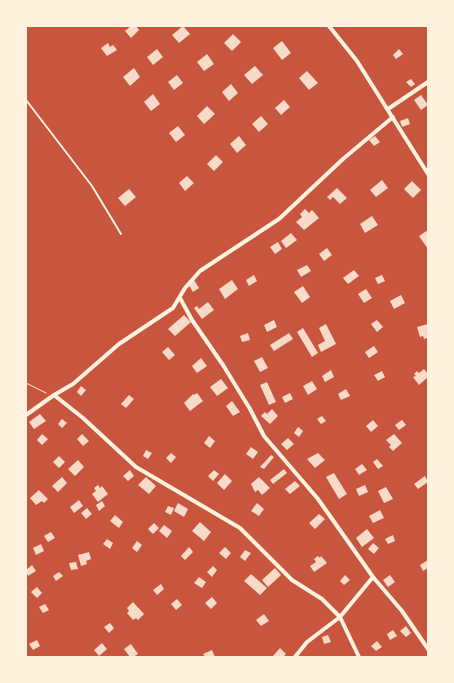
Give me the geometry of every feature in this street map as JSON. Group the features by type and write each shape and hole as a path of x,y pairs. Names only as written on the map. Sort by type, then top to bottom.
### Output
{"street":[{"path":"329,26 357,61 428,174"},
{"path":"388,109 428,82"},
{"path":"26,415 54,395 73,384 119,344 173,308 185,288 200,271 279,219 343,159 393,117"},
{"path":"180,298 192,320 246,403 264,436 318,499 373,577 402,611 428,649"},
{"path":"54,395 83,418 136,467 240,528 292,580 322,599 340,617 359,657"},
{"path":"294,657 307,642 340,617 373,577"}],"lane":[{"path":"26,100 92,186 121,234"}],"path":[{"path":"26,383 54,395"}],"building":[{"path":"131,26 136,26 139,30 131,38 125,31"},
{"path":"183,26 190,34 179,43 172,35"},
{"path":"233,34 241,42 232,51 224,43"},
{"path":"282,41 291,53 282,60 273,48"},
{"path":"108,43 110,47 113,45 117,50 107,56 101,48"},
{"path":"157,49 163,57 153,65 147,57"},
{"path":"399,49 403,54 396,59 393,55"},
{"path":"207,54 214,64 204,71 197,62"},
{"path":"255,66 263,75 252,84 244,75"},
{"path":"134,68 140,77 130,86 123,77"},
{"path":"307,71 318,83 309,90 299,78"},
{"path":"177,75 183,83 174,90 168,82"},
{"path":"411,79 415,84 411,87 406,82"},
{"path":"231,84 238,93 229,101 222,92"},
{"path":"153,94 160,104 151,111 144,102"},
{"path":"421,95 428,105 421,110 414,100"},
{"path":"284,100 290,107 281,115 275,108"},
{"path":"207,106 215,114 204,124 197,116"},
{"path":"261,116 268,124 259,132 252,124"},
{"path":"408,118 410,124 402,127 400,121"},
{"path":"178,126 185,135 176,142 169,133"},
{"path":"239,136 246,145 237,153 230,144"},
{"path":"375,136 380,142 374,146 369,140"},
{"path":"216,155 223,162 214,171 207,164"},
{"path":"187,176 194,183 185,191 179,183"},
{"path":"382,180 388,188 376,197 370,190"},
{"path":"412,181 421,190 413,198 404,189"},
{"path":"337,188 347,198 340,204 333,197 330,200 327,197"},
{"path":"129,189 136,197 125,206 118,198"},
{"path":"305,209 309,213 312,210 319,218 304,230 296,222 302,217 300,214"},
{"path":"372,216 378,225 365,233 360,224"},
{"path":"428,230 428,249 419,236"},
{"path":"291,233 297,240 286,248 281,241"},
{"path":"278,242 282,249 275,254 270,247"},
{"path":"327,248 332,255 324,261 319,254"},
{"path":"307,265 311,271 301,277 297,270"},
{"path":"354,270 359,276 348,284 343,278"},
{"path":"254,275 257,281 249,286 246,280"},
{"path":"382,275 385,281 378,284 375,278"},
{"path":"194,280 199,288 193,292 188,284"},
{"path":"232,280 238,289 225,299 219,289"},
{"path":"303,286 310,297 302,303 294,292"},
{"path":"366,289 372,298 364,303 358,294"},
{"path":"401,295 405,303 394,309 390,301"},
{"path":"208,302 214,310 202,319 194,308 197,306 199,309"},
{"path":"184,315 191,322 175,336 168,329"},
{"path":"274,320 277,327 267,332 264,325"},
{"path":"377,320 383,327 377,332 371,324"},
{"path":"326,324 336,344 321,352 318,345 325,341 319,328"},
{"path":"428,324 427,338 424,339 423,336 420,337 417,327"},
{"path":"303,328 318,353 312,357 297,332"},
{"path":"248,333 250,340 242,342 240,336"},
{"path":"289,333 293,339 274,351 270,345"},
{"path":"374,346 378,352 369,358 365,352"},
{"path":"168,347 175,355 169,360 162,352"},
{"path":"262,357 268,368 260,372 254,361"},
{"path":"201,358 207,366 197,373 192,366"},
{"path":"424,369 428,374 428,377 419,385 413,377 416,376 414,374 417,371 419,373"},
{"path":"331,370 334,377 325,382 322,376"},
{"path":"382,371 385,377 378,381 374,375"},
{"path":"221,379 228,388 217,396 210,387"},
{"path":"312,381 317,389 308,395 303,386"},
{"path":"267,382 276,402 269,405 260,385"},
{"path":"81,386 86,390 81,396 77,392"},
{"path":"346,389 350,396 341,400 338,394"},
{"path":"197,393 203,401 190,411 184,403 193,394 194,395"},
{"path":"290,393 293,399 285,403 282,397"},
{"path":"129,395 134,399 126,408 121,404"},
{"path":"232,401 240,412 233,416 226,406"},
{"path":"272,409 278,416 270,424 261,416 265,412 267,414"},
{"path":"40,414 46,421 34,429 29,422"},
{"path":"322,416 326,421 321,424 317,419"},
{"path":"62,419 67,423 62,428 58,424"},
{"path":"373,420 378,426 371,432 366,426"},
{"path":"402,420 406,425 399,430 395,425"},
{"path":"298,427 303,431 299,437 294,433"},
{"path":"42,434 48,439 42,445 37,440"},
{"path":"82,434 89,441 83,446 77,439"},
{"path":"394,434 402,443 393,451 389,447 391,445 386,440"},
{"path":"209,436 215,441 210,448 204,443"},
{"path":"288,438 294,444 287,450 281,444"},
{"path":"251,447 258,452 253,459 246,454"},
{"path":"146,450 152,453 148,459 143,456"},
{"path":"171,453 176,457 171,463 166,458"},
{"path":"318,453 325,460 315,468 307,459"},
{"path":"271,455 274,457 264,469 260,467"},
{"path":"59,456 65,462 59,468 53,462"},
{"path":"377,459 383,466 378,469 373,462"},
{"path":"78,460 84,467 75,476 68,469"},
{"path":"362,464 367,470 359,475 355,469"},
{"path":"284,469 287,473 273,484 270,480"},
{"path":"130,470 134,476 128,481 123,476"},
{"path":"214,470 219,474 213,481 208,476"},
{"path":"334,473 347,494 339,499 326,477"},
{"path":"225,474 232,481 224,490 217,483"},
{"path":"425,476 428,482 418,489 414,484"},
{"path":"62,477 67,483 58,492 52,486"},
{"path":"146,477 156,486 149,494 138,485"},
{"path":"259,477 270,488 262,495 258,490 255,492 251,484"},
{"path":"295,481 300,486 290,494 285,489"},
{"path":"98,485 100,488 102,486 108,494 98,502 92,494 96,491 94,488"},
{"path":"365,485 368,492 359,496 356,489"},
{"path":"386,487 393,499 384,503 378,491"},
{"path":"39,490 48,499 44,503 42,501 36,505 30,498"},
{"path":"79,500 83,506 74,513 70,507"},
{"path":"102,501 105,506 99,511 96,505"},
{"path":"178,503 188,509 184,517 174,511"},
{"path":"257,503 264,509 259,516 251,511"},
{"path":"168,506 174,508 171,515 165,512"},
{"path":"87,508 92,514 86,519 81,513"},
{"path":"380,510 384,518 373,523 369,516"},
{"path":"319,514 325,519 315,529 309,523"},
{"path":"115,515 123,522 119,528 110,521"},
{"path":"200,522 211,532 204,541 192,531"},
{"path":"154,523 159,528 153,534 148,529"},
{"path":"164,525 172,531 167,538 159,531"},
{"path":"367,529 374,538 362,547 356,538"},
{"path":"51,532 55,538 48,542 44,536"},
{"path":"393,535 395,541 388,544 385,539"},
{"path":"107,539 113,543 110,549 103,544"},
{"path":"137,541 142,545 137,552 132,548"},
{"path":"373,543 379,548 374,554 368,549"},
{"path":"41,544 44,551 36,555 33,548"},
{"path":"189,547 193,552 185,560 181,556"},
{"path":"225,547 231,553 226,559 219,553"},
{"path":"245,550 251,553 245,561 240,557"},
{"path":"89,552 91,559 86,561 87,564 81,566 78,555"},
{"path":"318,556 320,558 321,556 327,563 314,572 310,566 316,562 314,559"},
{"path":"428,560 428,568 423,571 420,565"},
{"path":"76,562 78,569 71,570 69,563"},
{"path":"32,565 36,571 28,576 26,570"},
{"path":"213,566 217,570 212,577 207,572"},
{"path":"275,568 281,575 268,587 262,580"},
{"path":"59,572 63,576 56,581 53,576"},
{"path":"251,574 267,588 260,595 244,581"},
{"path":"345,575 350,580 344,585 340,581"},
{"path":"390,575 395,582 388,587 383,580"},
{"path":"199,577 206,582 202,588 194,583"},
{"path":"161,584 164,589 157,595 153,590"},
{"path":"37,587 42,593 37,598 31,592"},
{"path":"212,597 217,603 211,609 205,603"},
{"path":"177,599 182,605 176,610 171,604"},
{"path":"133,602 144,614 138,620 136,618 133,620 127,613 129,611 127,608"},
{"path":"45,604 49,610 43,613 39,607"},
{"path":"264,614 269,621 261,626 256,620"},
{"path":"110,623 114,628 109,633 104,627"},
{"path":"406,626 411,633 406,637 400,631"},
{"path":"393,630 397,636 390,640 387,634"},
{"path":"328,635 331,642 324,644 322,637"},
{"path":"37,640 40,646 33,650 29,644"},
{"path":"377,641 382,647 376,651 371,646"},
{"path":"102,643 107,649 99,656 94,650"},
{"path":"131,644 138,654 133,657 130,657 124,649"},
{"path":"280,648 286,654 283,657 272,657"},
{"path":"212,650 215,657 205,657 203,654"}]}
